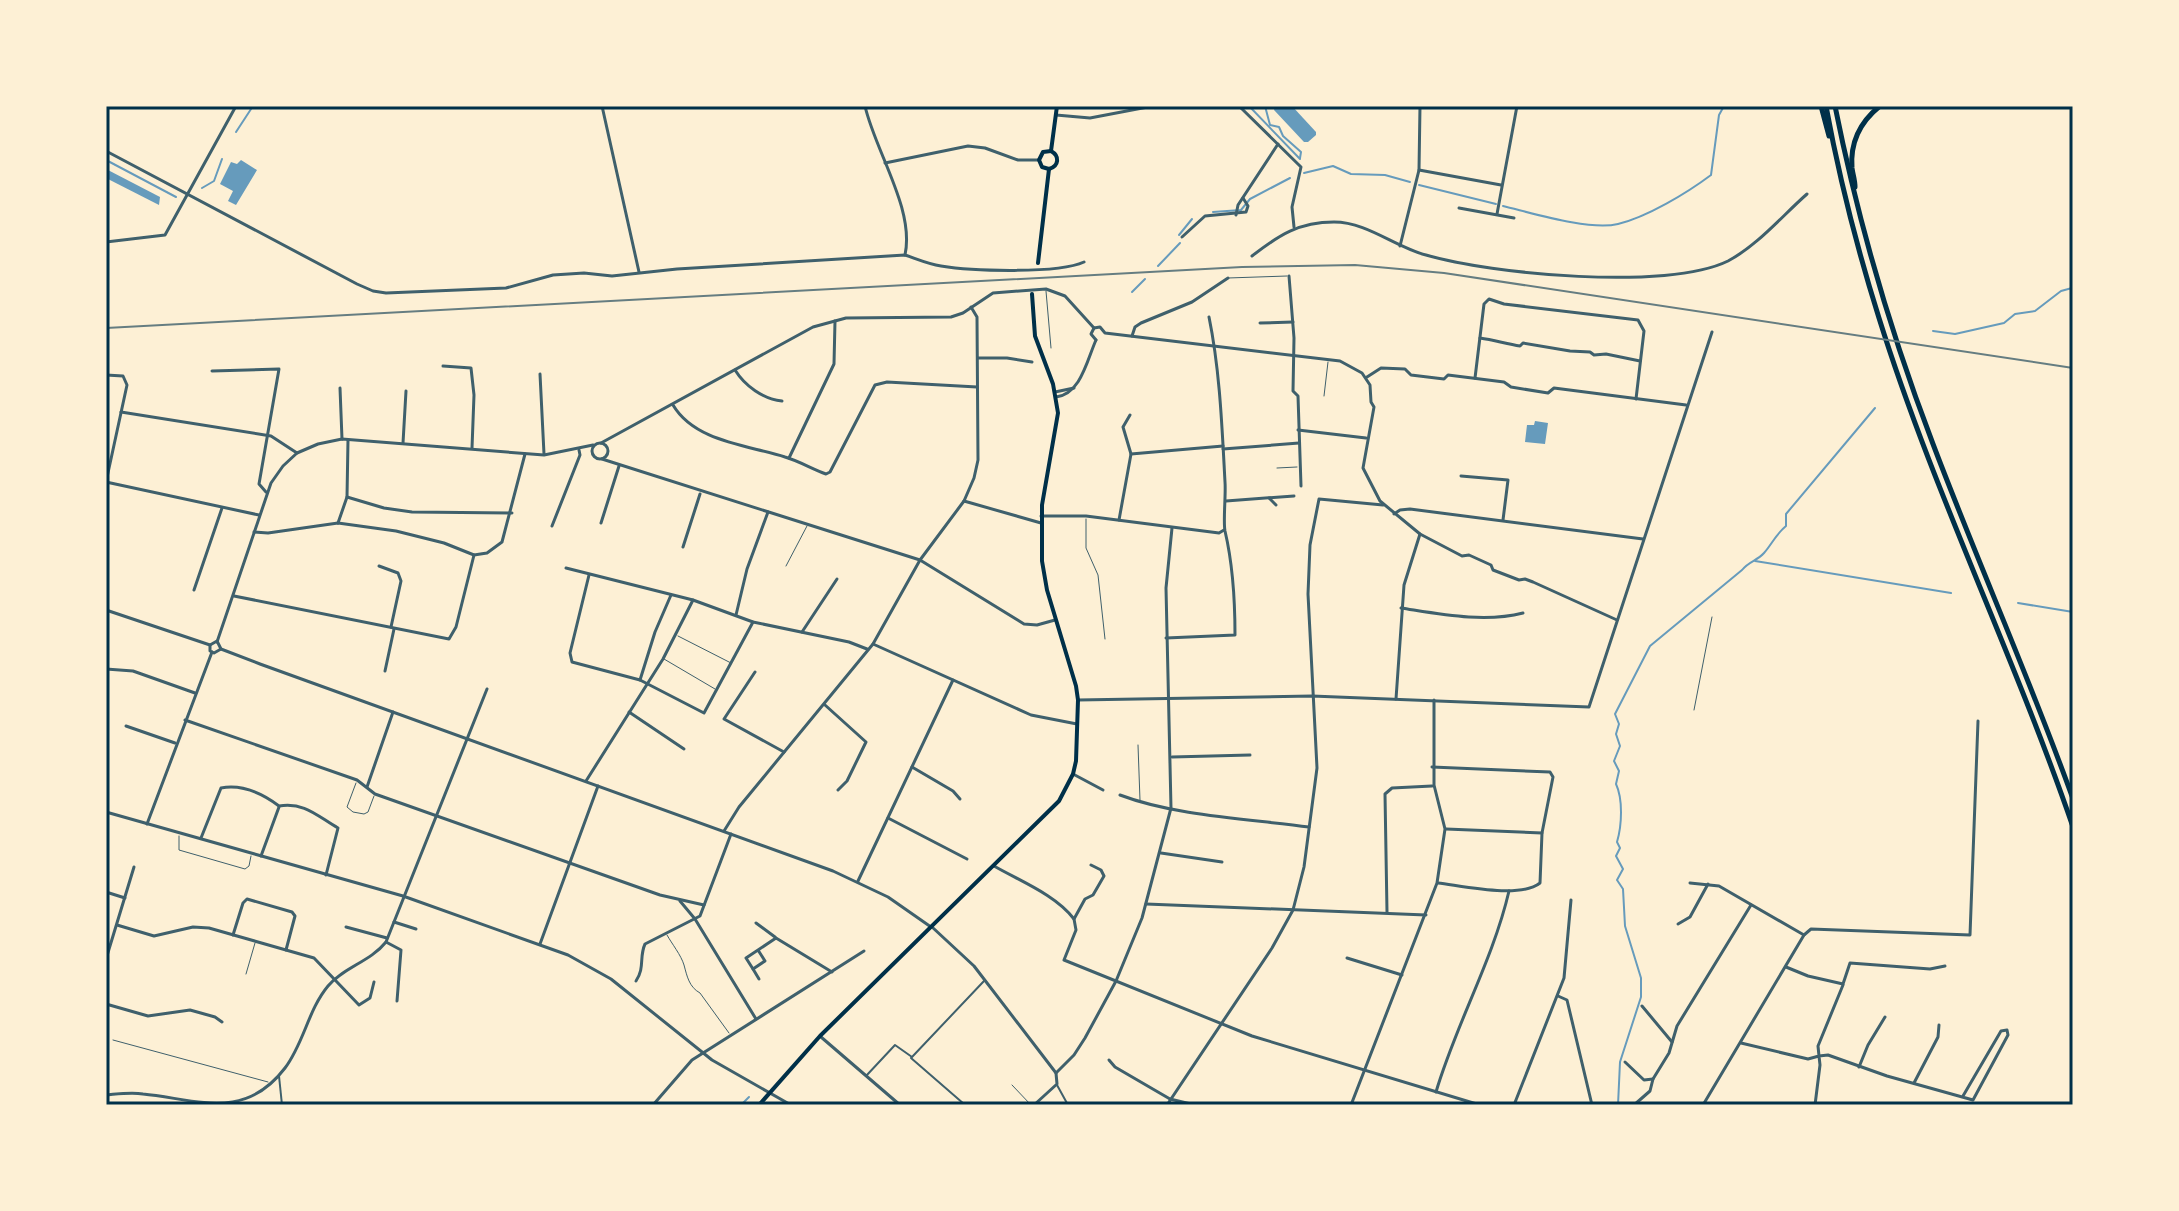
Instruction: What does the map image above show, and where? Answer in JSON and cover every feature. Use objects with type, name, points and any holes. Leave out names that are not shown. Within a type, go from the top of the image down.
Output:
[{"type":"highway","points":[[1824,106],[1879,319],[1930,460],[2029,705],[2073,827]]},
{"type":"highway","points":[[1835,106],[1855,196],[1906,369],[2073,799]]},
{"type":"highway","points":[[1855,196],[1852,169],[1854,140],[1862,123],[1880,106]]},
{"type":"main road","points":[[1051,151],[1057,106]]},
{"type":"main road","points":[[1051,151],[1058,161],[1049,169],[1042,167],[1039,160],[1043,152],[1051,151]]},
{"type":"main road","points":[[1038,263],[1049,169]]},
{"type":"main road","points":[[759,1105],[820,1036],[1059,801],[1073,774],[1078,700],[1076,686],[1055,620],[1042,561],[1041,516],[1058,425],[1056,394],[1035,336],[1032,294]]},
{"type":"street","points":[[106,242],[165,235],[236,106]]},
{"type":"street","points":[[602,106],[639,272]]},
{"type":"street","points":[[865,106],[872,133],[902,208],[907,243],[905,255]]},
{"type":"street","points":[[1056,115],[1090,118],[1153,106]]},
{"type":"street","points":[[1239,106],[1301,167],[1292,207],[1294,227]]},
{"type":"street","points":[[1400,246],[1419,170],[1420,106]]},
{"type":"street","points":[[1497,214],[1517,106]]},
{"type":"street","points":[[1236,215],[1237,208],[1278,144]]},
{"type":"street","points":[[885,163],[968,146],[985,148],[1018,160],[1039,160]]},
{"type":"street","points":[[106,151],[357,284],[379,292],[506,288],[553,275],[584,273],[612,276],[905,255],[956,268],[1074,267],[1084,262]]},
{"type":"street","points":[[1419,170],[1503,186]]},
{"type":"street","points":[[1252,256],[1294,227],[1336,222],[1368,230],[1400,246],[1443,260],[1522,271],[1613,276],[1674,275],[1706,268],[1735,256],[1761,237],[1807,194]]},
{"type":"street","points":[[1182,237],[1205,216],[1246,212],[1248,206],[1243,198]]},
{"type":"street","points":[[1459,208],[1514,218]]},
{"type":"street","points":[[1289,276],[1294,355],[1292,378],[1293,391],[1298,396],[1301,486]]},
{"type":"street","points":[[1132,336],[1135,327],[1141,323],[1192,302],[1228,278]]},
{"type":"street","points":[[106,610],[210,645],[217,642],[266,492],[283,466],[297,453],[318,444],[342,439],[544,455],[579,450],[621,434],[813,327],[846,318],[951,317],[993,293],[1044,289],[1065,296],[1094,328]]},
{"type":"street","points":[[1475,378],[1484,304],[1489,299],[1504,304],[1638,320],[1644,331],[1636,399]]},
{"type":"street","points":[[724,831],[739,807],[869,650],[920,560],[964,501],[978,460],[977,317],[971,307]]},
{"type":"street","points":[[1166,638],[1235,635],[1229,539],[1224,529],[1226,501],[1215,346],[1209,317]]},
{"type":"street","points":[[789,458],[834,364],[835,321]]},
{"type":"street","points":[[1260,323],[1293,322]]},
{"type":"street","points":[[1094,328],[1100,327],[1105,333],[1340,361],[1367,377],[1374,407],[1363,468],[1383,505],[1420,534],[1462,556],[1469,555],[1488,563],[1493,570],[1519,580],[1525,579],[1617,620]]},
{"type":"street","points":[[1094,328],[1091,334],[1096,340]]},
{"type":"street","points":[[1078,700],[1312,696],[1589,707],[1712,332]]},
{"type":"street","points":[[1096,340],[1102,339],[1105,333]]},
{"type":"street","points":[[1480,338],[1520,346],[1523,343],[1594,355],[1617,355],[1640,361]]},
{"type":"street","points":[[1056,394],[1065,396],[1074,388],[1096,340]]},
{"type":"street","points":[[978,358],[1032,362]]},
{"type":"street","points":[[443,366],[471,368],[474,395],[472,449]]},
{"type":"street","points":[[1367,377],[1381,368],[1405,369],[1411,375],[1441,379],[1448,375],[1475,378],[1548,393],[1554,388],[1686,405]]},
{"type":"street","points":[[212,371],[279,369],[259,484],[266,492]]},
{"type":"street","points":[[735,370],[748,386],[773,400],[782,401]]},
{"type":"street","points":[[540,374],[544,455]]},
{"type":"street","points":[[106,375],[123,376],[127,380],[106,482],[259,515]]},
{"type":"street","points":[[673,405],[686,420],[713,436],[789,458],[824,474],[829,473],[870,392],[878,384],[979,387]]},
{"type":"street","points":[[340,388],[342,439]]},
{"type":"street","points":[[403,444],[406,391]]},
{"type":"street","points":[[121,412],[266,435],[297,453]]},
{"type":"street","points":[[1119,520],[1131,454],[1123,427],[1130,415]]},
{"type":"street","points":[[1298,430],[1368,438]]},
{"type":"street","points":[[602,459],[621,434]]},
{"type":"street","points":[[338,523],[347,497],[349,440]]},
{"type":"street","points":[[601,443],[619,466]]},
{"type":"street","points":[[1131,454],[1299,443]]},
{"type":"street","points":[[591,453],[593,445]]},
{"type":"street","points":[[579,450],[591,453],[594,458],[920,560],[1024,624],[1037,625],[1055,620]]},
{"type":"street","points":[[552,526],[580,455],[579,450]]},
{"type":"street","points":[[254,532],[268,533],[338,523],[396,531],[444,543],[474,555],[487,553],[502,542],[525,454]]},
{"type":"street","points":[[601,523],[619,466]]},
{"type":"street","points":[[1461,476],[1508,480],[1503,520]]},
{"type":"street","points":[[683,547],[701,492]]},
{"type":"street","points":[[1226,501],[1294,496]]},
{"type":"street","points":[[347,497],[412,512],[512,513]]},
{"type":"street","points":[[1269,498],[1276,505]]},
{"type":"street","points":[[1167,1105],[1256,975],[1293,910],[1304,867],[1317,768],[1308,573],[1319,499],[1383,505]]},
{"type":"street","points":[[964,501],[1041,523]]},
{"type":"street","points":[[194,590],[222,508]]},
{"type":"street","points":[[1394,514],[1406,509],[1643,539]]},
{"type":"street","points":[[736,615],[747,569],[768,512]]},
{"type":"street","points":[[1041,516],[1086,516],[1219,533],[1224,529]]},
{"type":"street","points":[[1056,1073],[1074,1055],[1116,981],[1146,904],[1171,808],[1166,588],[1172,528]]},
{"type":"street","points":[[1396,699],[1404,585],[1420,534]]},
{"type":"street","points":[[233,595],[442,639],[451,637],[462,609],[474,555]]},
{"type":"street","points":[[379,566],[398,573],[401,581],[385,671]]},
{"type":"street","points":[[566,568],[693,600],[753,622],[849,642],[869,650]]},
{"type":"street","points":[[589,575],[570,660],[579,666],[640,680],[704,713],[753,622]]},
{"type":"street","points":[[802,632],[837,579]]},
{"type":"street","points":[[640,680],[671,595]]},
{"type":"street","points":[[586,781],[663,659],[693,600]]},
{"type":"street","points":[[1401,608],[1478,617],[1523,613]]},
{"type":"street","points":[[217,642],[221,649],[724,831],[858,881],[888,897],[932,927],[974,966],[1056,1073],[1057,1084],[1068,1105]]},
{"type":"street","points":[[873,644],[1031,715],[1077,724]]},
{"type":"street","points":[[147,824],[212,652],[210,645]]},
{"type":"street","points":[[212,652],[221,649]]},
{"type":"street","points":[[106,669],[133,671],[195,693]]},
{"type":"street","points":[[755,672],[724,719],[784,752]]},
{"type":"street","points":[[858,881],[953,680]]},
{"type":"street","points":[[106,1093],[142,1093],[210,1105],[253,1094],[279,1075],[298,1047],[321,997],[335,979],[370,958],[387,940],[487,689]]},
{"type":"street","points":[[1351,1105],[1437,883],[1445,829],[1432,767],[1434,700]]},
{"type":"street","points":[[825,705],[866,742],[847,781],[838,790]]},
{"type":"street","points":[[367,787],[393,712]]},
{"type":"street","points":[[629,712],[684,749]]},
{"type":"street","points":[[185,720],[357,780],[375,794],[680,901],[695,919],[757,1019]]},
{"type":"street","points":[[1703,1105],[1804,935],[1811,929],[1970,935],[1978,721]]},
{"type":"street","points":[[126,726],[176,743]]},
{"type":"street","points":[[1172,757],[1250,755]]},
{"type":"street","points":[[912,767],[953,791],[960,799]]},
{"type":"street","points":[[1432,767],[1550,772],[1553,777],[1542,833],[1540,883],[1536,887],[1509,891],[1437,883]]},
{"type":"street","points":[[1073,774],[1103,790]]},
{"type":"street","points":[[1387,912],[1385,794],[1392,788],[1434,785]]},
{"type":"street","points":[[200,839],[221,788],[229,786],[259,792],[279,806],[308,808],[338,828],[326,875]]},
{"type":"street","points":[[540,944],[599,786]]},
{"type":"street","points":[[1120,795],[1140,803],[1309,827]]},
{"type":"street","points":[[261,856],[279,806]]},
{"type":"street","points":[[106,812],[403,896],[568,955],[611,979],[703,1053],[791,1105]]},
{"type":"street","points":[[888,818],[967,859]]},
{"type":"street","points":[[1445,829],[1542,833]]},
{"type":"street","points":[[636,981],[643,969],[642,951],[645,944],[700,916],[731,834]]},
{"type":"street","points":[[1161,853],[1222,862]]},
{"type":"street","points":[[1074,919],[1085,899],[1093,895],[1104,876],[1101,870],[1091,865]]},
{"type":"street","points":[[993,866],[1042,894],[1074,919],[1076,930],[1064,960],[1221,1025],[1480,1105]]},
{"type":"street","points":[[106,959],[134,867]]},
{"type":"street","points":[[1690,883],[1719,886],[1804,935]]},
{"type":"street","points":[[1678,924],[1690,917],[1708,884]]},
{"type":"street","points":[[1436,1092],[1447,1055],[1503,918],[1509,891]]},
{"type":"street","points":[[106,892],[125,898]]},
{"type":"street","points":[[233,935],[247,899],[292,912],[295,916],[286,950]]},
{"type":"street","points":[[680,901],[687,899],[704,905]]},
{"type":"street","points":[[1514,1105],[1564,978],[1571,900]]},
{"type":"street","points":[[1146,904],[1426,915]]},
{"type":"street","points":[[1634,1105],[1650,1091],[1653,1079],[1669,1053],[1677,1026],[1751,905]]},
{"type":"street","points":[[394,922],[416,929]]},
{"type":"street","points":[[756,923],[832,972]]},
{"type":"street","points":[[117,925],[154,936],[193,927],[209,928],[314,958],[359,1005],[370,998],[374,982]]},
{"type":"street","points":[[346,927],[387,940],[401,950],[397,1001]]},
{"type":"street","points":[[759,979],[746,958],[776,938]]},
{"type":"street","points":[[753,969],[765,961],[758,950]]},
{"type":"street","points":[[653,1105],[679,1073],[703,1053],[864,951]]},
{"type":"street","points":[[1347,958],[1402,975]]},
{"type":"street","points":[[1815,1105],[1820,1065],[1818,1046],[1850,963],[1930,969],[1945,966]]},
{"type":"street","points":[[1786,967],[1843,984]]},
{"type":"street","points":[[964,1104],[910,1059],[943,1022],[956,1016],[985,980]]},
{"type":"street","points":[[1558,996],[1567,1000],[1592,1105]]},
{"type":"street","points":[[106,1004],[148,1016],[190,1010],[222,1022]]},
{"type":"street","points":[[1642,1006],[1672,1042]]},
{"type":"street","points":[[1859,1067],[1885,1017]]},
{"type":"street","points":[[1914,1083],[1938,1037],[1939,1025]]},
{"type":"street","points":[[1741,1043],[1808,1059],[1828,1055],[1973,1100],[2008,1035],[2007,1030],[2001,1031],[1963,1096]]},
{"type":"street","points":[[820,1036],[900,1105]]},
{"type":"street","points":[[866,1076],[895,1045],[912,1057]]},
{"type":"street","points":[[1109,1060],[1115,1067],[1170,1099],[1195,1105]]},
{"type":"street","points":[[1625,1062],[1644,1080],[1653,1079]]},
{"type":"street","points":[[279,1075],[282,1105]]},
{"type":"street","points":[[1032,1105],[1057,1084]]},
{"type":"lane","points":[[1228,278],[1289,276]]},
{"type":"lane","points":[[1044,289],[1051,348]]},
{"type":"lane","points":[[1324,396],[1328,359]]},
{"type":"lane","points":[[1277,468],[1297,467]]},
{"type":"lane","points":[[1086,516],[1086,548],[1098,575],[1105,639]]},
{"type":"lane","points":[[786,566],[808,524]]},
{"type":"lane","points":[[1694,710],[1712,617]]},
{"type":"lane","points":[[676,635],[732,663]]},
{"type":"lane","points":[[663,659],[717,690]]},
{"type":"lane","points":[[1138,745],[1140,803]]},
{"type":"lane","points":[[357,780],[347,807],[353,812],[368,812],[375,794]]},
{"type":"lane","points":[[180,834],[179,850],[245,869],[252,854]]},
{"type":"lane","points":[[666,933],[695,991],[700,993],[731,1036]]},
{"type":"lane","points":[[246,974],[255,941]]},
{"type":"lane","points":[[113,1040],[266,1080],[270,1084]]},
{"type":"lane","points":[[1012,1085],[1032,1105]]},
{"type":"water","points":[[1275,106],[1292,106],[1316,135],[1304,142],[1274,110]]},
{"type":"water","points":[[241,160],[257,170],[236,205],[228,201],[233,191],[220,184],[231,162],[237,164]]},
{"type":"water","points":[[106,169],[160,197],[159,205],[106,178]]},
{"type":"water","points":[[1535,421],[1548,423],[1545,444],[1525,442],[1527,425],[1534,425]]},
{"type":"waterway","points":[[236,132],[253,106]]},
{"type":"waterway","points":[[1249,106],[1300,159]]},
{"type":"waterway","points":[[1265,106],[1270,125],[1279,127],[1283,136],[1301,152],[1300,158]]},
{"type":"waterway","points":[[1503,206],[1592,225],[1618,224],[1641,216],[1679,197],[1711,175],[1719,115],[1724,106]]},
{"type":"waterway","points":[[202,188],[214,181],[222,159]]},
{"type":"waterway","points":[[106,160],[176,197]]},
{"type":"waterway","points":[[1304,173],[1333,166],[1351,174],[1385,175],[1410,182]]},
{"type":"waterway","points":[[1213,212],[1241,210],[1250,199],[1290,178]]},
{"type":"waterway","points":[[1419,185],[1496,204]]},
{"type":"waterway","points":[[1179,235],[1192,219]]},
{"type":"waterway","points":[[1158,266],[1180,243]]},
{"type":"waterway","points":[[1132,292],[1145,279]]},
{"type":"waterway","points":[[1933,331],[1955,334],[2004,323],[2015,314],[2035,311],[2061,291],[2072,288],[2073,279]]},
{"type":"waterway","points":[[1618,1105],[1620,1062],[1641,997],[1641,978],[1625,926],[1623,889],[1617,880],[1623,869],[1616,856],[1620,848],[1617,842],[1621,812],[1616,784],[1619,771],[1614,761],[1620,746],[1616,734],[1619,724],[1615,714],[1650,646],[1764,553],[1786,526],[1786,514],[1875,408]]},
{"type":"waterway","points":[[1755,561],[1951,593]]},
{"type":"waterway","points":[[2018,603],[2073,612]]},
{"type":"waterway","points":[[741,1105],[749,1097]]},
{"type":"railway","points":[[106,328],[1242,267],[1355,265],[1444,273],[2073,368]]}]
